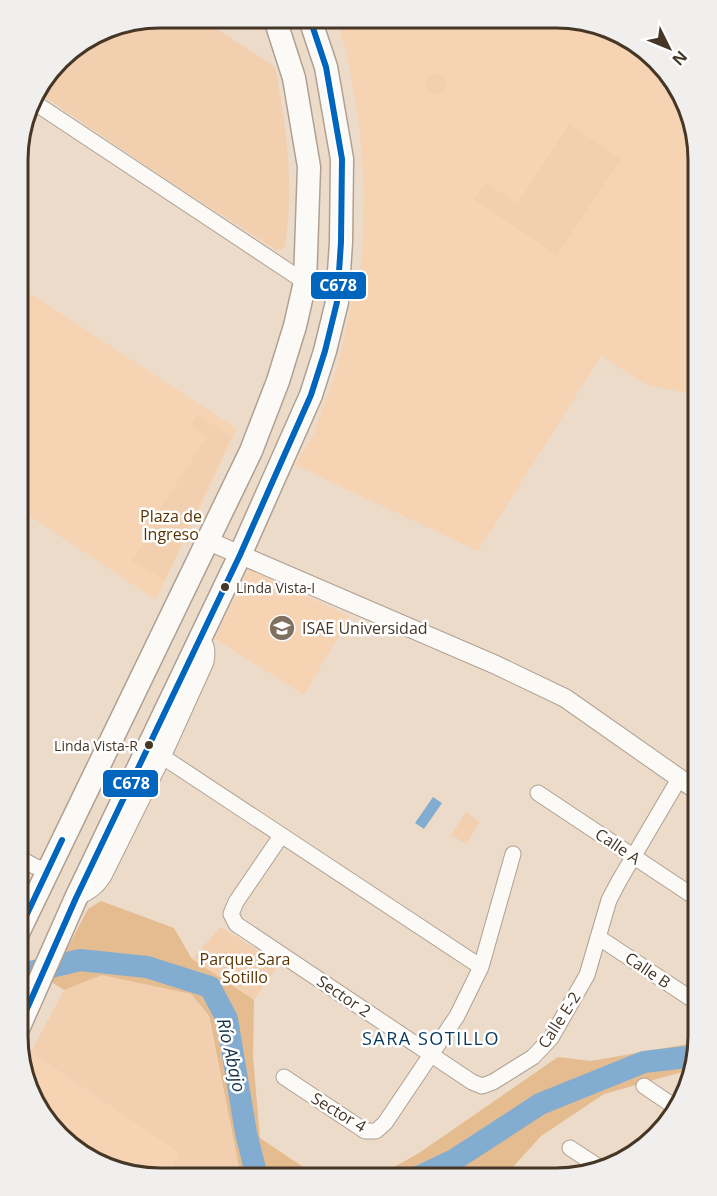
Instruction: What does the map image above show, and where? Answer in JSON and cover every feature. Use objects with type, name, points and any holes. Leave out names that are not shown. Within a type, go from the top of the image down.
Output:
[{"type":"main road","points":[[28,912],[260,429],[295,326],[305,282],[309,167],[294,78],[278,28]]},
{"type":"main road","points":[[28,1006],[76,898],[240,555],[311,395],[325,351],[337,302],[341,242],[342,159],[326,67],[313,28]]},
{"type":"street","points":[[41,106],[305,282]]},
{"type":"street","points":[[206,540],[487,661],[565,698],[688,784]]},
{"type":"street","points":[[76,898],[97,887],[104,876],[163,757],[206,662],[208,652],[206,643],[200,635]]},
{"type":"street","points":[[163,757],[481,967]]},
{"type":"street","points":[[598,937],[609,900],[680,779]]},
{"type":"street","name":"Calle A","points":[[538,793],[688,893]]},
{"type":"street","name":"Sector 2","points":[[281,836],[236,902],[231,914],[236,924],[431,1054]]},
{"type":"street","points":[[431,1054],[457,1016],[481,967],[513,854]]},
{"type":"street","points":[[28,863],[48,871]]},
{"type":"street","name":"Calle B","points":[[598,937],[688,997]]},
{"type":"street","name":"Calle E-2","points":[[431,1054],[472,1082],[482,1086],[493,1082],[533,1057],[550,1038],[587,975],[598,937]]},
{"type":"street","name":"Sector 4","points":[[284,1077],[365,1131],[376,1131],[385,1123],[431,1054]]},
{"type":"street","points":[[644,1086],[669,1103]]},
{"type":"street","points":[[570,1148],[592,1162]]},
{"type":"shaded area","points":[[338,28],[556,28],[591,33],[622,46],[637,56],[639,58],[639,78],[659,78],[661,80],[678,110],[686,135],[688,160],[688,394],[645,384],[601,356],[478,551],[295,465],[313,436],[337,368],[362,258],[364,190],[359,122],[346,51]]},
{"type":"shaded area","points":[[28,292],[237,429],[156,600],[28,515]]},
{"type":"shaded area","name":"ISAE Universidad","points":[[249,569],[350,617],[304,695],[215,639]]},
{"type":"shaded area","points":[[101,901],[174,928],[192,959],[254,1000],[253,1057],[260,1138],[305,1168],[239,1168],[209,1016],[191,994],[102,975],[64,990],[50,981],[88,909]]},
{"type":"shaded area","points":[[688,1044],[683,1072],[604,1094],[541,1136],[512,1168],[392,1168],[419,1153],[558,1057],[591,1061]]},
{"type":"shaded area","points":[[31,1052],[180,1152],[173,1168],[126,1163],[94,1150],[80,1140],[67,1129],[46,1102],[36,1078]]},
{"type":"green space","points":[[160,28],[215,28],[275,67],[284,117],[289,185],[284,248],[276,250],[45,97],[61,73],[73,61],[94,46],[110,39],[135,31]]},
{"type":"green space","points":[[436,74],[443,77],[446,84],[443,91],[436,94],[429,91],[426,84],[429,77]]},
{"type":"green space","points":[[569,124],[621,159],[557,255],[474,199],[486,183],[518,203]]},
{"type":"green space","name":"Plaza de Ingreso","points":[[197,415],[231,436],[165,580],[132,561],[153,529],[149,526],[207,437],[190,425]]},
{"type":"green space","points":[[466,812],[480,822],[466,844],[451,835]]},
{"type":"green space","name":"Parque Sara Sotillo","points":[[221,927],[279,964],[254,1000],[192,959]]},
{"type":"green space","points":[[102,975],[191,994],[208,1016],[239,1168],[173,1168],[179,1152],[31,1052],[64,990]]},
{"type":"water","points":[[433,797],[442,803],[424,829],[415,823]]},
{"type":"waterway","name":"Río Abajo","points":[[28,973],[80,960],[147,967],[210,987],[227,1019],[246,1133],[255,1168]]},
{"type":"waterway","name":"Río Abajo","points":[[437,1168],[454,1160],[540,1104],[644,1062],[686,1057]]},
{"type":"transit line","name":"C678","points":[[28,1006],[76,898],[240,555],[311,395],[325,351],[337,302],[341,242],[342,159],[326,67],[313,28]]},
{"type":"transit line","name":"C678","points":[[28,912],[62,840]]},
{"type":"place","name":"Linda Vista-I","points":[[225,587]]},
{"type":"place","name":"ISAE Universidad","points":[[282,628]]},
{"type":"place","name":"Linda Vista-R","points":[[149,745]]},
{"type":"district","name":"SARA SOTILLO","points":[[431,1038]]}]
